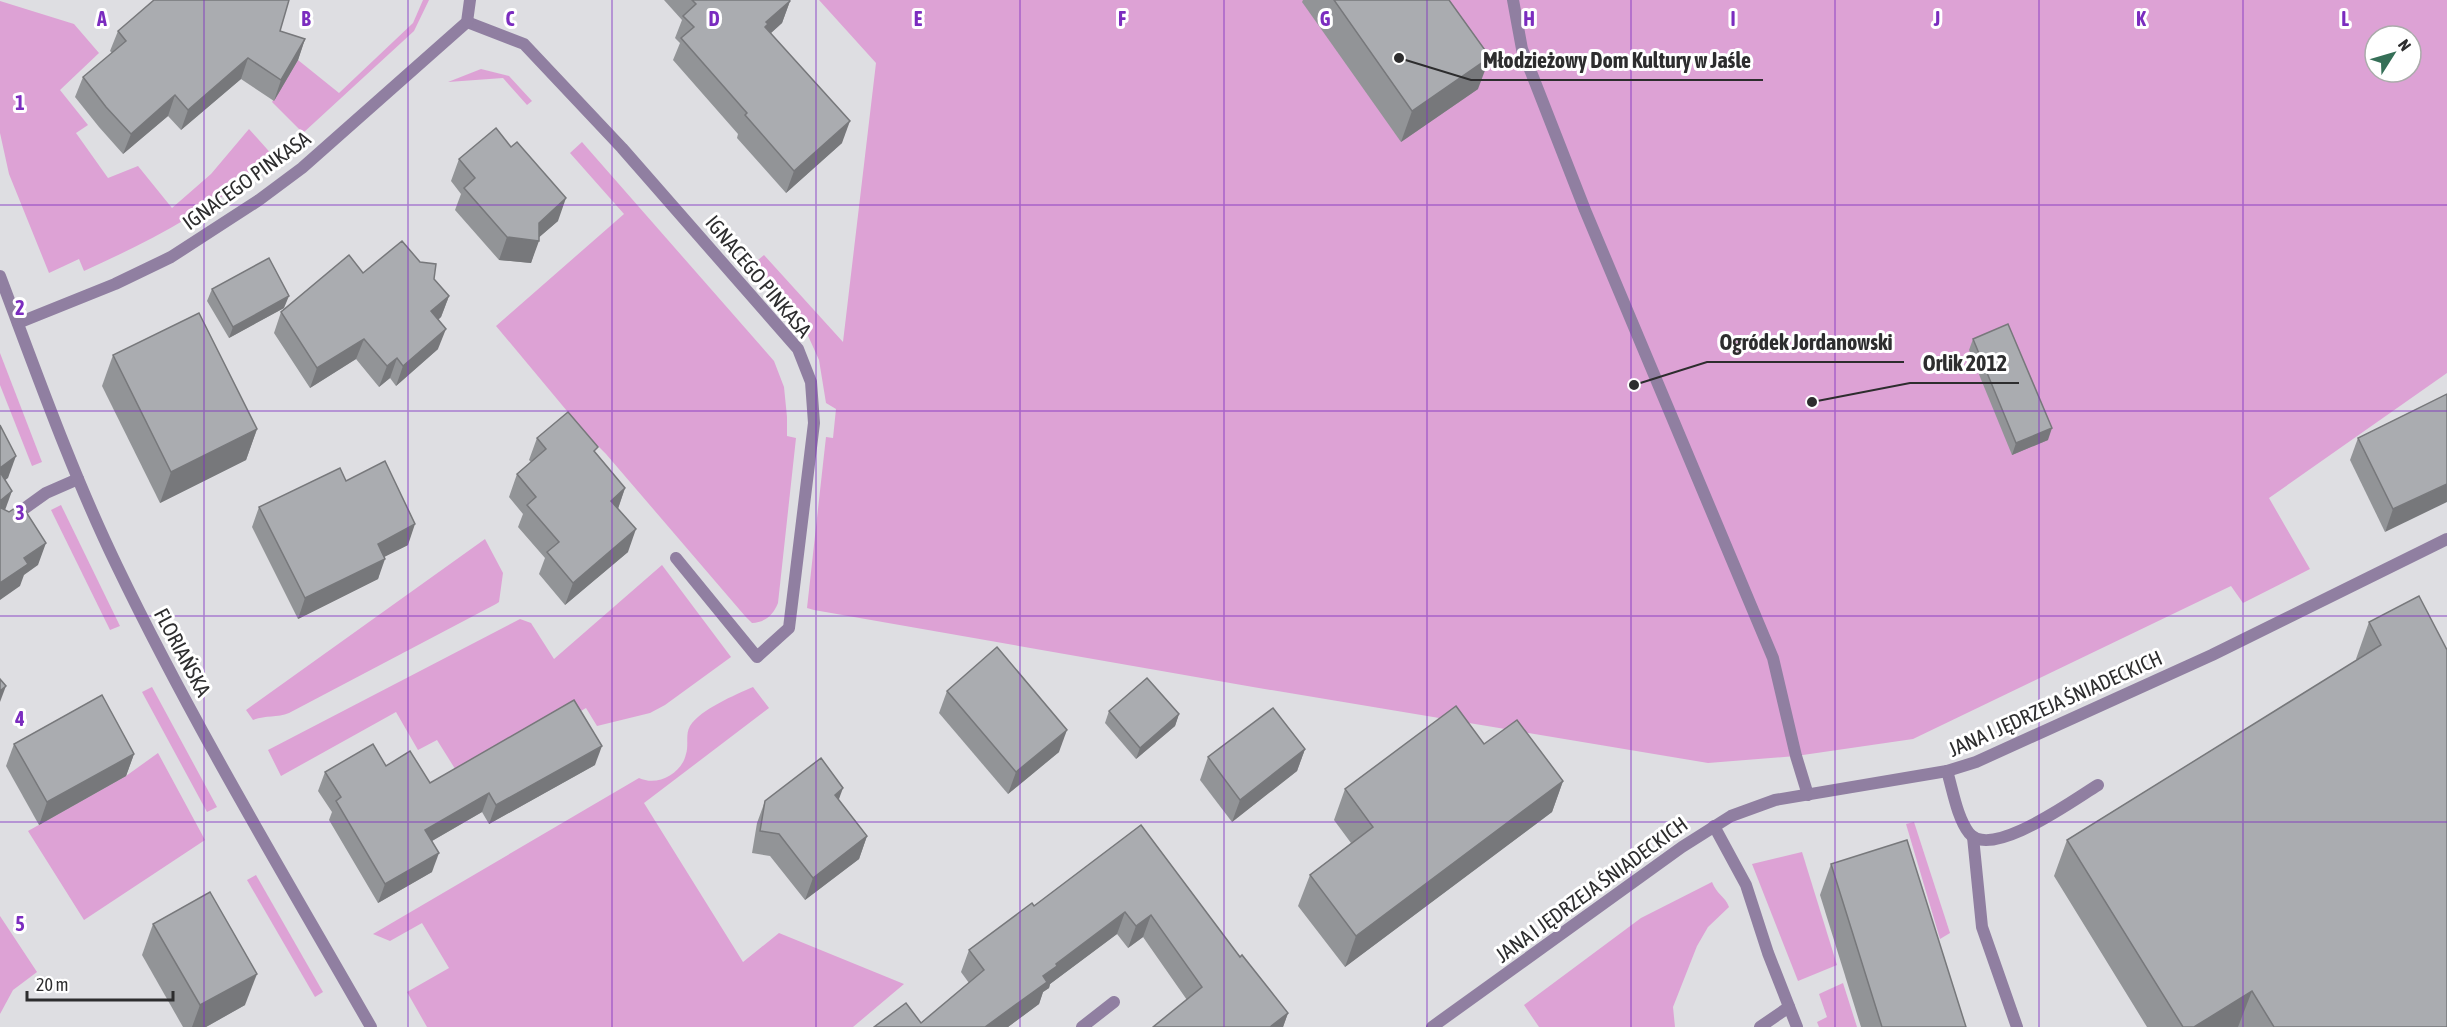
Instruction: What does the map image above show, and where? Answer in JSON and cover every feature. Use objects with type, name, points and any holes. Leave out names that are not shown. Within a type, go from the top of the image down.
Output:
[{"type":"street","points":[[467,22],[470,0]]},
{"type":"street","points":[[1513,0],[1522,49],[1585,210],[1773,658],[1796,756],[1808,795]]},
{"type":"street","name":"IGNACEGO PINKASA","points":[[18,323],[115,284],[171,257],[259,200],[302,168],[467,22],[524,44],[571,92],[798,349],[811,382],[814,423],[789,628],[757,657],[676,558]]},
{"type":"street","name":"FLORIAŃSKA","points":[[0,276],[78,478],[116,564],[181,692],[371,1027]]},
{"type":"street","points":[[0,526],[46,493],[78,478]]},
{"type":"street","name":"JANA I JĘDRZEJA ŚNIADECKICH","points":[[1432,1027],[1714,826],[1746,809],[1775,800],[1947,771],[2017,745],[2181,669],[2447,539]]},
{"type":"street","points":[[1947,771],[1961,817],[1973,837],[1982,927],[2017,1027]]},
{"type":"street","points":[[1973,837],[1997,840],[2013,835],[2098,785]]},
{"type":"street","points":[[1714,826],[1746,885],[1797,1027]]},
{"type":"street","points":[[1082,1027],[1114,1002]]},
{"type":"street","points":[[1760,1027],[1789,1007]]},
{"type":"shaded area","points":[[423,0],[429,0],[414,31],[303,133],[272,102],[298,60],[339,93],[413,23]]},
{"type":"shaded area","points":[[819,0],[2447,0],[2447,373],[2269,498],[2310,569],[2243,603],[2231,586],[1913,739],[1796,756],[1708,763],[1253,687],[807,608],[826,437],[833,438],[836,409],[826,403],[819,360],[805,329],[752,265],[764,255],[843,342],[876,63]]},
{"type":"shaded area","points":[[0,1],[74,24],[99,53],[60,90],[88,125],[76,133],[108,178],[138,166],[172,208],[211,174],[249,129],[275,158],[207,206],[135,247],[84,271],[79,259],[49,273],[9,174],[0,133]]},
{"type":"shaded area","points":[[481,69],[509,76],[532,101],[527,105],[503,78],[448,82]]},
{"type":"shaded area","points":[[582,142],[774,361],[784,387],[787,436],[796,438],[778,603],[774,611],[761,621],[752,623],[745,616],[606,454],[587,435],[496,326],[624,214],[570,153]]},
{"type":"shaded area","points":[[0,353],[42,462],[32,466],[0,385]]},
{"type":"shaded area","points":[[61,505],[120,626],[110,630],[51,510]]},
{"type":"shaded area","points":[[485,539],[503,573],[499,602],[289,713],[253,720],[246,710]]},
{"type":"shaded area","points":[[662,565],[731,657],[665,705],[650,713],[597,726],[586,708],[462,780],[437,740],[418,750],[396,712],[281,776],[268,750],[520,619],[531,623],[554,659]]},
{"type":"shaded area","points":[[152,687],[217,807],[207,812],[142,692]]},
{"type":"shaded area","points":[[753,687],[769,708],[644,803],[743,962],[779,933],[904,984],[853,1027],[427,1027],[407,992],[449,968],[422,923],[390,941],[373,934],[639,778],[654,781],[668,776],[684,761],[687,736],[695,720],[719,703]]},
{"type":"shaded area","points":[[158,753],[205,840],[84,920],[28,831],[126,776]]},
{"type":"shaded area","points":[[1914,822],[1950,933],[1940,939],[1906,824]]},
{"type":"shaded area","points":[[1802,852],[1837,965],[1798,981],[1752,864]]},
{"type":"shaded area","points":[[256,875],[323,992],[315,997],[247,880]]},
{"type":"shaded area","points":[[1712,882],[1729,907],[1708,927],[1697,946],[1673,1007],[1675,1027],[1539,1027],[1524,1005],[1641,918]]},
{"type":"shaded area","points":[[0,916],[37,972],[13,990],[0,1014]]},
{"type":"shaded area","points":[[1843,983],[1857,1027],[1819,1027],[1817,1022],[1827,1017],[1819,994]]},
{"type":"building","points":[[154,0],[289,0],[280,31],[305,39],[281,80],[248,58],[188,110],[175,95],[131,134],[83,77],[126,41],[118,31]]},
{"type":"building","points":[[692,0],[790,1],[766,22],[768,24],[765,27],[850,121],[794,171],[681,38],[694,27],[683,16],[696,4]]},
{"type":"building","points":[[1334,0],[1449,0],[1490,57],[1412,111]]},
{"type":"building","points":[[496,128],[511,147],[517,142],[566,198],[539,223],[539,241],[507,237],[464,188],[475,178],[459,159]]},
{"type":"building","points":[[402,241],[420,262],[436,264],[434,279],[449,296],[431,311],[446,329],[403,366],[397,358],[387,366],[364,339],[317,368],[281,312],[349,255],[363,273]]},
{"type":"building","points":[[269,258],[289,296],[233,327],[212,289]]},
{"type":"building","points":[[199,313],[257,429],[171,472],[113,355]]},
{"type":"building","points":[[2008,324],[2052,428],[2016,443],[1973,339]]},
{"type":"building","points":[[2447,394],[2447,484],[2393,509],[2358,438]]},
{"type":"building","points":[[568,412],[598,447],[594,451],[625,488],[611,501],[636,529],[573,583],[547,552],[559,542],[527,505],[536,497],[517,474],[546,449],[537,438]]},
{"type":"building","points":[[0,425],[16,456],[0,468]]},
{"type":"building","points":[[385,461],[415,524],[378,544],[385,559],[305,598],[259,507],[340,468],[346,481]]},
{"type":"building","points":[[0,472],[12,491],[1,500],[1,508],[9,512],[21,504],[46,543],[24,558],[28,564],[0,583]]},
{"type":"building","points":[[2419,596],[2447,650],[2447,1027],[2274,1027],[2252,991],[2194,1027],[2183,1027],[2067,840],[2381,645],[2369,622]]},
{"type":"building","points":[[997,647],[1067,730],[1016,772],[947,691]]},
{"type":"building","points":[[1147,678],[1179,714],[1140,748],[1109,711]]},
{"type":"building","points":[[0,679],[6,686],[0,691]]},
{"type":"building","points":[[102,695],[134,754],[47,802],[14,744]]},
{"type":"building","points":[[574,700],[602,746],[496,805],[489,793],[425,830],[439,853],[385,884],[336,801],[341,797],[325,772],[373,744],[386,766],[410,751],[430,783]]},
{"type":"building","points":[[1456,706],[1484,744],[1517,720],[1563,781],[1356,936],[1310,875],[1373,827],[1345,789]]},
{"type":"building","points":[[1273,708],[1305,749],[1240,800],[1208,757]]},
{"type":"building","points":[[821,758],[843,788],[835,795],[867,836],[813,878],[779,834],[760,831],[765,801]]},
{"type":"building","points":[[1141,825],[1240,957],[1242,955],[1288,1013],[1270,1027],[1153,1027],[1202,987],[1151,915],[1136,926],[1125,912],[1056,964],[1057,966],[1043,976],[1047,982],[985,1027],[874,1027],[906,1003],[921,1023],[984,970],[969,950],[1032,903],[1034,906]]},
{"type":"building","points":[[1907,840],[1966,1027],[1882,1027],[1831,864]]},
{"type":"building","points":[[210,892],[257,974],[200,1005],[153,924]]},
{"type":"place","name":"Młodzieżowy Dom Kultury w Jaśle","points":[[1399,58]]},
{"type":"place","name":"Ogródek Jordanowski","points":[[1634,385]]},
{"type":"place","name":"Orlik 2012","points":[[1812,402]]}]
